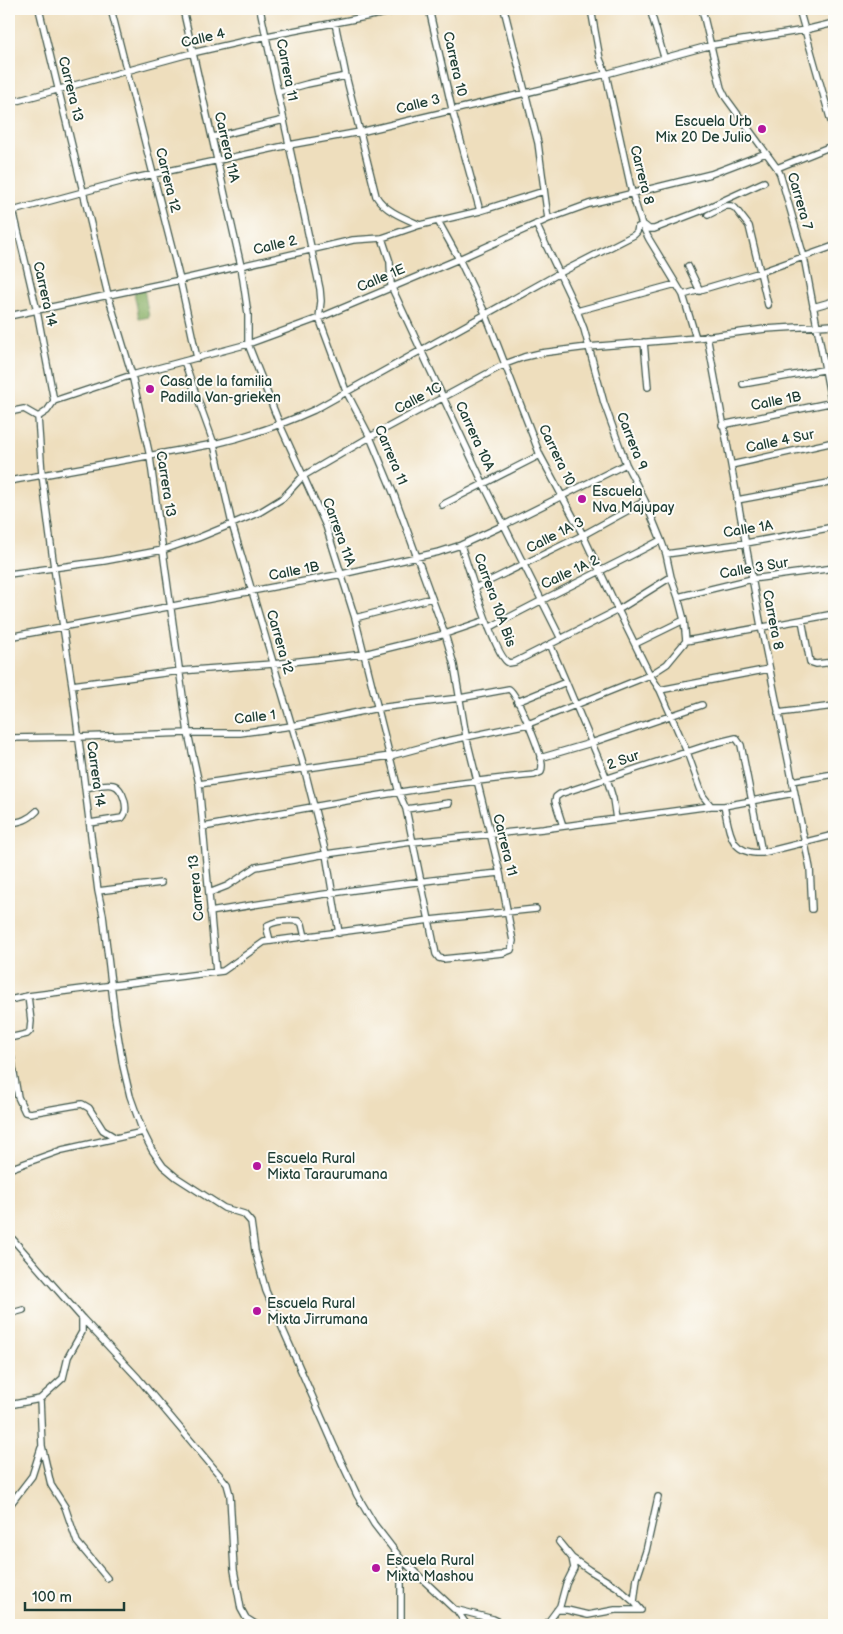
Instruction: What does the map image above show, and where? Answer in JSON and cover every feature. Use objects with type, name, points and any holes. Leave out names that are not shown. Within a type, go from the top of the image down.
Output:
[{"type":"street","name":"Carrera 13","points":[[39,9],[108,295],[132,375],[150,457],[188,733],[199,784],[216,972]]},
{"type":"street","name":"Carrera 12","points":[[110,9],[180,280],[197,358]]},
{"type":"street","name":"Carrera 11A","points":[[183,9],[241,266],[248,314],[248,344],[280,425],[326,526],[342,574],[399,793],[406,808],[436,954],[439,958],[444,959],[511,950],[513,941],[508,912]]},
{"type":"street","name":"Carrera 11","points":[[260,9],[320,289],[319,318],[346,391],[370,437],[395,497],[445,634],[454,665],[476,781],[508,912]]},
{"type":"street","name":"Calle 4","points":[[9,103],[192,53],[267,36],[406,9]]},
{"type":"street","name":"Carrera 10","points":[[429,9],[452,109],[480,211]]},
{"type":"street","points":[[504,9],[538,143],[548,219]]},
{"type":"street","name":"Carrera 8","points":[[591,9],[600,59],[606,74],[632,193],[648,239],[683,295],[696,338]]},
{"type":"street","points":[[650,9],[664,57]]},
{"type":"street","name":"Carrera 7","points":[[702,9],[721,88],[726,98],[778,171],[804,257],[825,370],[833,402],[834,417]]},
{"type":"street","points":[[799,9],[834,132]]},
{"type":"street","points":[[335,23],[373,186],[380,203],[420,225]]},
{"type":"street","name":"Calle 3","points":[[11,211],[153,174],[360,132],[606,74],[664,57],[712,46],[805,30],[834,23]]},
{"type":"street","points":[[278,92],[346,76]]},
{"type":"street","points":[[212,137],[284,120]]},
{"type":"street","points":[[778,171],[834,146]]},
{"type":"street","name":"Calle 1E","points":[[38,417],[47,411],[54,401],[132,375],[248,344],[319,318],[391,286],[459,259],[536,224],[589,204],[711,174],[766,153]]},
{"type":"street","points":[[9,481],[214,444],[280,425],[314,410],[558,274],[634,235],[638,227],[654,229],[698,212],[764,182]]},
{"type":"street","name":"Calle 2","points":[[9,316],[360,239],[382,238],[420,225],[480,211],[544,191]]},
{"type":"street","name":"Carrera 14","points":[[9,193],[11,211],[37,310],[54,401]]},
{"type":"street","points":[[708,215],[726,206],[731,206],[735,208],[750,228],[768,305]]},
{"type":"street","name":"Carrera 10","points":[[438,221],[486,315],[540,454],[583,535],[650,675],[660,690],[703,796],[711,806]]},
{"type":"street","name":"Carrera 9","points":[[536,224],[577,311],[604,404],[626,464],[645,501],[661,540],[684,620],[686,641]]},
{"type":"street","name":"Carrera 10A","points":[[382,238],[390,262],[391,286],[484,485],[561,640]]},
{"type":"street","points":[[683,295],[761,272],[834,246]]},
{"type":"street","points":[[688,266],[700,291]]},
{"type":"street","points":[[577,311],[676,284]]},
{"type":"street","points":[[813,307],[834,301]]},
{"type":"street","name":"Calle 1C","points":[[9,574],[163,550],[232,524],[260,512],[283,498],[303,476],[370,437],[505,364],[524,357],[588,347],[696,338],[765,329],[834,325]]},
{"type":"street","name":"Carrera 8","points":[[707,336],[722,425],[769,668],[810,868],[812,909]]},
{"type":"street","points":[[644,342],[648,387]]},
{"type":"street","name":"Carrera 12","points":[[184,361],[214,444],[232,524],[315,806],[326,854],[339,933]]},
{"type":"street","points":[[743,384],[834,368]]},
{"type":"street","name":"Calle 1B","points":[[722,425],[833,402]]},
{"type":"street","points":[[9,412],[24,409],[38,417]]},
{"type":"street","name":"Carrera 14","points":[[38,417],[42,474],[62,626],[72,685],[98,892],[103,915],[114,1017],[130,1096],[142,1132],[152,1150],[170,1173],[224,1208],[244,1214],[251,1222],[254,1251],[266,1291],[335,1448],[366,1511],[401,1559],[457,1611]]},
{"type":"street","name":"Calle 4 Sur","points":[[730,464],[834,442]]},
{"type":"street","points":[[442,505],[484,485],[540,454]]},
{"type":"street","name":"Calle 1B","points":[[9,636],[171,605],[252,592],[417,557],[461,544],[504,525],[626,464]]},
{"type":"street","points":[[737,500],[834,482]]},
{"type":"street","name":"Calle 1A 3","points":[[475,588],[583,535],[645,501]]},
{"type":"street","name":"Calle 1A","points":[[666,554],[746,543],[834,527]]},
{"type":"street","name":"Calle 1A 2","points":[[489,628],[661,540]]},
{"type":"street","name":"Carrera 10A Bis","points":[[461,544],[489,628],[506,663],[514,662],[550,644]]},
{"type":"street","name":"Calle 3 Sur","points":[[678,597],[752,579],[834,568]]},
{"type":"street","points":[[616,819],[614,799],[607,779],[550,644],[618,610],[671,577]]},
{"type":"street","points":[[355,618],[432,598]]},
{"type":"street","points":[[199,784],[390,756],[466,736],[528,724],[664,668],[686,641],[834,614]]},
{"type":"street","points":[[72,685],[180,671],[273,664],[364,654],[445,634],[486,620]]},
{"type":"street","points":[[635,644],[684,620]]},
{"type":"street","points":[[802,620],[810,662],[816,664],[834,662]]},
{"type":"street","points":[[660,690],[769,668]]},
{"type":"street","points":[[202,827],[315,806],[476,781],[539,774],[542,768],[540,758],[528,724],[517,702],[566,682]]},
{"type":"street","name":"Calle 1","points":[[9,738],[240,733],[292,726],[378,708],[460,698],[501,690],[511,690],[517,702]]},
{"type":"street","points":[[540,758],[591,743],[671,714],[702,705]]},
{"type":"street","points":[[778,713],[834,706]]},
{"type":"street","name":"2 Sur","points":[[563,826],[555,801],[557,796],[728,739],[736,738],[740,742],[753,802]]},
{"type":"street","points":[[792,781],[834,774]]},
{"type":"street","points":[[85,788],[109,784],[115,785],[127,808],[122,818],[90,823]]},
{"type":"street","points":[[209,893],[227,886],[256,867],[326,854],[412,842],[724,806],[794,793]]},
{"type":"street","points":[[753,802],[762,853]]},
{"type":"street","points":[[406,808],[449,803]]},
{"type":"street","points":[[724,806],[734,842],[750,853],[762,853],[834,835]]},
{"type":"street","points":[[9,824],[29,819],[37,811]]},
{"type":"street","points":[[210,912],[421,880],[500,873]]},
{"type":"street","points":[[98,892],[161,883]]},
{"type":"street","points":[[9,1000],[216,972],[229,968],[258,945],[270,941],[430,920],[536,909]]},
{"type":"street","points":[[270,941],[268,925],[292,921],[299,921],[302,924],[305,937]]},
{"type":"street","points":[[9,1038],[26,1034],[30,1031],[31,1021],[28,996]]},
{"type":"street","points":[[9,1044],[12,1074],[18,1097],[25,1112],[30,1113],[82,1104],[90,1108],[103,1130],[116,1138]]},
{"type":"street","points":[[9,1169],[62,1150],[142,1132]]},
{"type":"street","points":[[10,1238],[138,1378],[227,1484],[230,1495],[234,1570],[242,1609],[246,1618],[257,1625]]},
{"type":"street","points":[[9,1314],[23,1310]]},
{"type":"street","points":[[9,1406],[40,1398],[64,1376],[68,1357],[82,1332],[82,1318]]},
{"type":"street","points":[[40,1398],[42,1446],[51,1485],[65,1508],[77,1542],[107,1578]]},
{"type":"street","points":[[9,1506],[32,1476],[42,1446]]},
{"type":"street","points":[[634,1602],[637,1578],[646,1551],[658,1497]]},
{"type":"street","points":[[557,1610],[588,1614],[615,1610],[642,1610],[617,1586],[572,1558],[559,1542]]},
{"type":"street","points":[[546,1625],[562,1602],[566,1584],[573,1572],[572,1558]]},
{"type":"street","points":[[400,1624],[401,1559]]},
{"type":"street","points":[[457,1611],[467,1625]]},
{"type":"street","points":[[457,1611],[493,1619],[506,1625]]},
{"type":"green space","points":[[144,289],[149,317],[139,319],[134,292]]},
{"type":"place","name":"Escuela Urb Mix 20 De Julio","points":[[762,129]]},
{"type":"place","name":"Casa de la familia Padilla Van-grieken","points":[[150,389]]},
{"type":"place","name":"Escuela Nva Majupay","points":[[582,499]]},
{"type":"place","name":"Escuela Rural Mixta Taraurumana","points":[[257,1166]]},
{"type":"place","name":"Escuela Rural Mixta Jirrumana","points":[[257,1311]]},
{"type":"place","name":"Escuela Rural Mixta Mashou","points":[[376,1568]]}]
